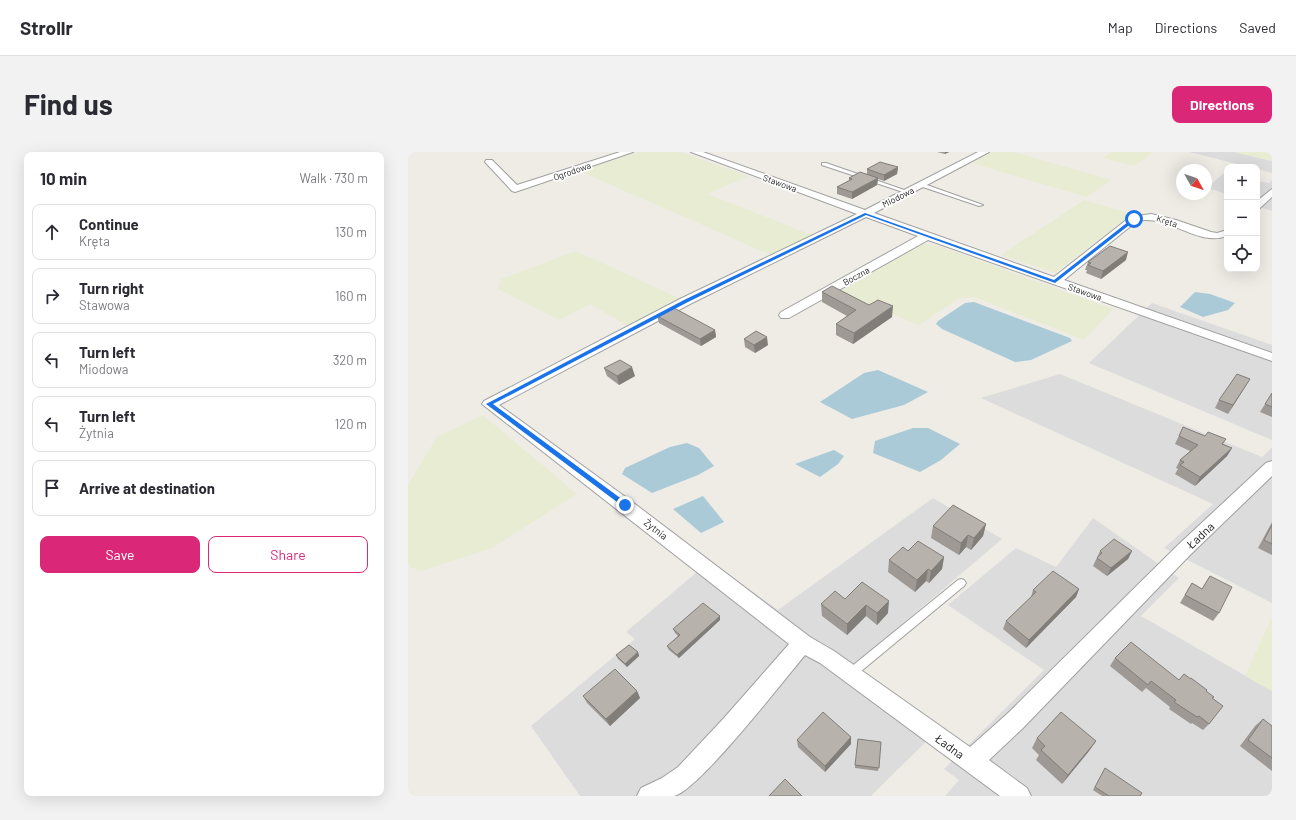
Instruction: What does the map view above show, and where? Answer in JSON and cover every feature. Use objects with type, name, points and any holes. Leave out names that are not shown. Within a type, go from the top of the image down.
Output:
[{"type":"street","name":"Stawowa","points":[[695,152],[1055,282],[1272,357]]},
{"type":"street","name":"Miodowa","points":[[489,404],[686,301],[865,214],[985,152]]},
{"type":"street","name":"Ogrodowa","points":[[489,162],[515,189],[622,153]]},
{"type":"street","points":[[1260,203],[1272,192]]},
{"type":"street","name":"Kręta","points":[[1055,282],[1134,219],[1141,216],[1151,216],[1209,235],[1218,236],[1224,233]]},
{"type":"street","name":"Boczna","points":[[785,315],[927,236]]},
{"type":"street","name":"Żytnia","points":[[489,404],[625,505],[803,643]]},
{"type":"street","name":"Ładna","points":[[803,643],[827,657],[972,761],[1015,721],[1184,550],[1272,467]]},
{"type":"street","points":[[649,796],[670,786],[686,775],[732,726],[803,643]]},
{"type":"street","points":[[972,761],[1019,796]]},
{"type":"lane","points":[[824,164],[908,192]]},
{"type":"lane","points":[[922,185],[981,205]]},
{"type":"lane","points":[[850,674],[961,583]]},
{"type":"shaded area","points":[[1189,152],[1234,152],[1272,161],[1272,173],[1260,170],[1260,164],[1237,164]]},
{"type":"shaded area","points":[[1224,173],[1224,193],[1212,190],[1212,184]]},
{"type":"shaded area","points":[[1272,180],[1272,211],[1260,207],[1260,182],[1269,183]]},
{"type":"shaded area","points":[[1152,303],[1272,345],[1272,440],[1089,363]]},
{"type":"shaded area","points":[[1060,374],[1262,457],[1272,447],[1272,603],[1164,548],[1213,504],[981,398]]},
{"type":"shaded area","points":[[933,498],[1002,539],[854,665],[940,728],[871,796],[580,796],[531,726],[635,639],[626,632],[710,561],[778,610]]},
{"type":"shaded area","points":[[1093,518],[1179,578],[1141,616],[1272,691],[1272,796],[945,796],[959,780],[944,769],[1044,670],[948,605],[1016,548],[1056,567]]},
{"type":"green space","points":[[638,152],[681,152],[748,176],[708,194],[812,235],[771,255],[577,170]]},
{"type":"green space","points":[[992,152],[1013,152],[1112,180],[1086,197],[972,163]]},
{"type":"green space","points":[[1111,152],[1154,152],[1134,166],[1103,158]]},
{"type":"green space","points":[[1234,152],[1272,152],[1272,161]]},
{"type":"green space","points":[[1084,200],[1132,214],[1055,273],[1001,255]]},
{"type":"green space","points":[[922,244],[936,245],[1113,309],[1084,340],[974,297],[958,299],[919,325],[840,292]]},
{"type":"green space","points":[[576,251],[681,299],[630,327],[590,304],[559,320],[498,289],[501,279]]},
{"type":"green space","points":[[483,415],[577,494],[492,548],[421,571],[412,568],[408,563],[408,485],[437,437]]},
{"type":"green space","points":[[1272,617],[1272,691],[1245,676]]},
{"type":"water","points":[[1195,292],[1210,294],[1235,303],[1228,310],[1203,317],[1180,307]]},
{"type":"water","points":[[974,302],[1070,338],[1072,341],[1031,360],[1015,362],[942,329],[936,324],[938,321],[965,303]]},
{"type":"water","points":[[878,370],[928,392],[904,405],[852,419],[820,402],[864,373]]},
{"type":"water","points":[[913,428],[928,428],[960,444],[941,460],[920,472],[873,453],[875,441]]},
{"type":"water","points":[[687,443],[699,448],[714,466],[698,475],[652,493],[622,474],[625,468],[670,447]]},
{"type":"water","points":[[834,450],[844,456],[838,464],[820,477],[795,464]]},
{"type":"water","points":[[703,496],[724,522],[701,533],[673,509]]},
{"type":"building","points":[[880,162],[898,167],[884,175],[867,169]]},
{"type":"building","points":[[860,172],[878,178],[852,192],[837,187],[852,179],[849,178]]},
{"type":"building","points":[[1110,246],[1128,252],[1103,271],[1088,265],[1091,263],[1088,262]]},
{"type":"building","points":[[832,286],[869,305],[878,300],[893,306],[854,333],[836,324],[856,310],[822,292]]},
{"type":"building","points":[[674,308],[715,330],[700,339],[657,316]]},
{"type":"building","points":[[756,331],[767,337],[754,345],[744,339]]},
{"type":"building","points":[[620,360],[632,367],[617,376],[604,368]]},
{"type":"building","points":[[1237,374],[1250,379],[1233,405],[1219,400]]},
{"type":"building","points":[[1272,393],[1272,407],[1265,404]]},
{"type":"building","points":[[1183,427],[1205,436],[1208,432],[1226,439],[1222,444],[1232,448],[1200,477],[1180,465],[1184,462],[1180,460],[1198,445],[1179,436]]},
{"type":"building","points":[[953,505],[986,524],[974,538],[968,535],[961,543],[933,526]]},
{"type":"building","points":[[1272,525],[1272,544],[1264,540]]},
{"type":"building","points":[[1114,539],[1132,551],[1111,568],[1097,558],[1102,553],[1100,551]]},
{"type":"building","points":[[918,541],[944,557],[931,571],[928,569],[917,580],[889,560],[903,547],[908,551]]},
{"type":"building","points":[[1053,571],[1079,589],[1029,640],[1006,621],[1036,592],[1033,590]]},
{"type":"building","points":[[1210,576],[1232,587],[1219,613],[1185,595],[1192,583],[1202,589]]},
{"type":"building","points":[[862,582],[889,601],[877,613],[866,605],[847,624],[821,604],[835,591],[845,599]]},
{"type":"building","points":[[703,603],[720,616],[677,655],[667,646],[680,635],[673,629]]},
{"type":"building","points":[[1131,642],[1179,680],[1184,674],[1191,678],[1207,690],[1206,691],[1214,697],[1212,698],[1223,706],[1209,724],[1199,716],[1197,717],[1174,702],[1176,700],[1151,681],[1148,685],[1115,658]]},
{"type":"building","points":[[629,645],[638,652],[625,664],[616,655]]},
{"type":"building","points":[[615,669],[637,691],[606,719],[583,696]]},
{"type":"building","points":[[823,712],[851,737],[825,766],[797,740]]},
{"type":"building","points":[[1061,712],[1096,741],[1068,775],[1041,750],[1045,746],[1037,738]]},
{"type":"building","points":[[1263,719],[1272,726],[1272,758],[1248,740]]},
{"type":"building","points":[[858,739],[881,742],[879,768],[855,765]]},
{"type":"building","points":[[1105,768],[1142,793],[1140,796],[1109,796],[1095,787]]},
{"type":"building","points":[[785,779],[802,796],[769,796]]},
{"type":"route","points":[[625,505],[489,404],[686,301],[865,214],[1055,282],[1134,219]]}]
